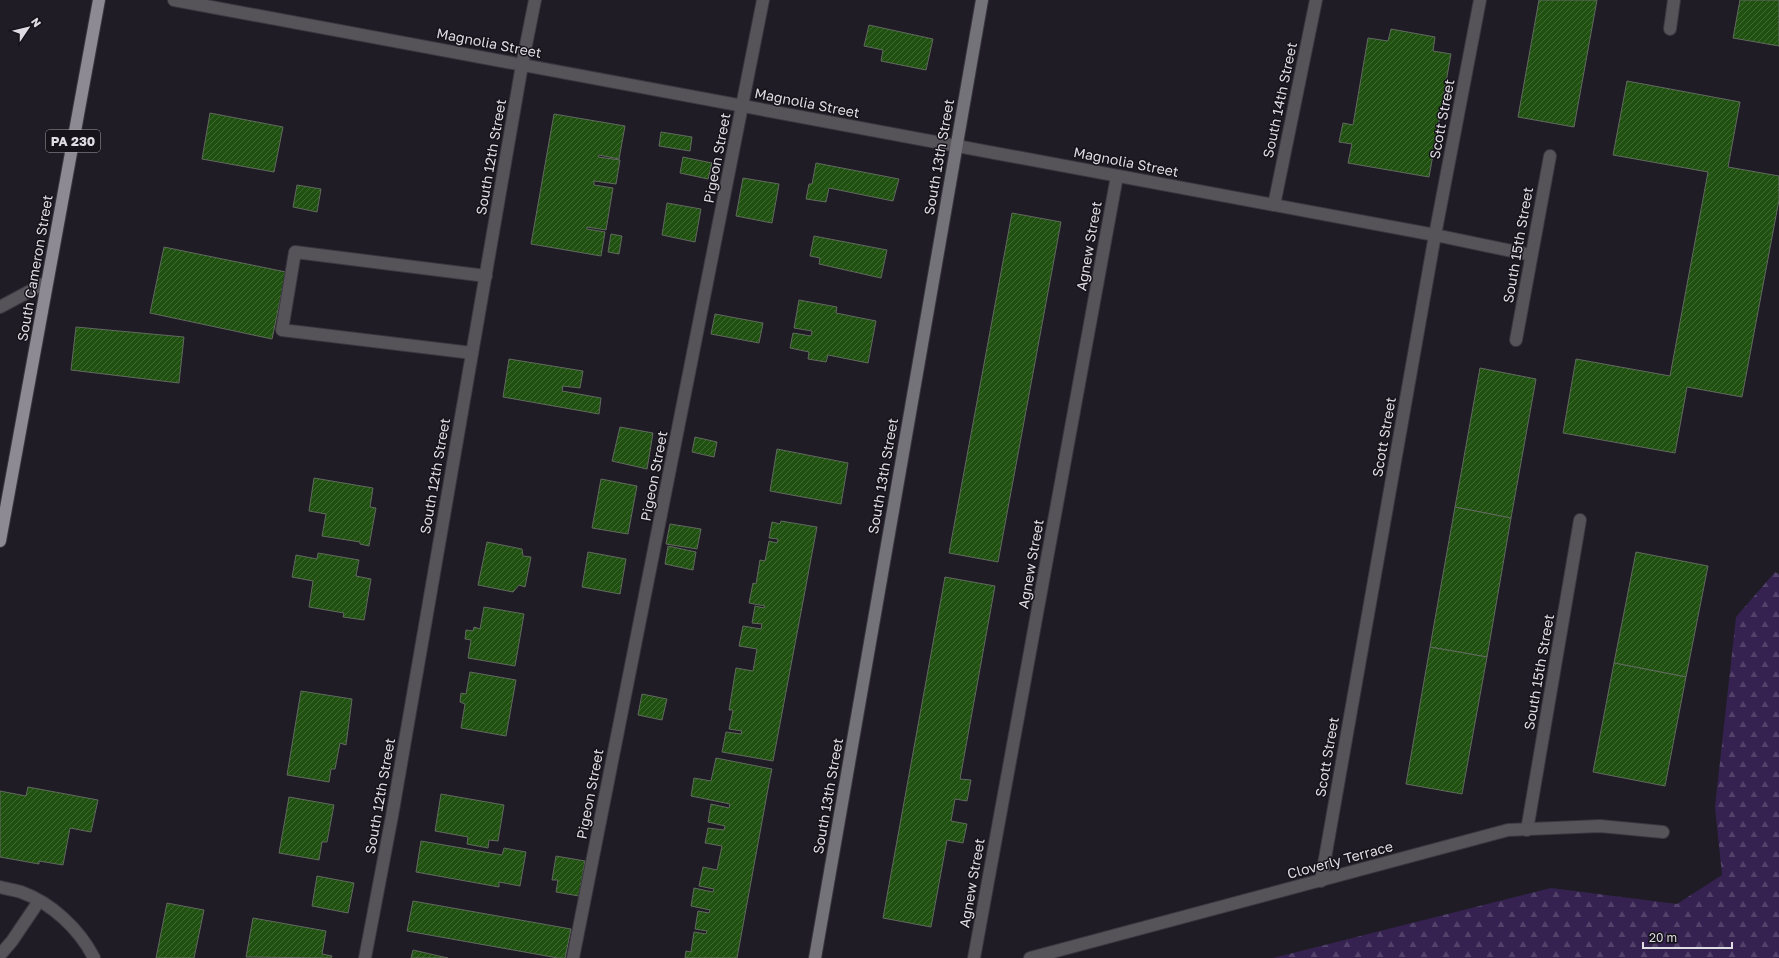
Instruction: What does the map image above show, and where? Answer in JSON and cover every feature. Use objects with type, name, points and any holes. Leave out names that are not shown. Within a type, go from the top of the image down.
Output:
[{"type":"main road","name":"South Cameron Street","points":[[0,541],[99,0]]},
{"type":"street","name":"Magnolia Street","points":[[174,0],[1435,235],[1531,255]]},
{"type":"street","name":"South 12th Street","points":[[365,958],[392,816],[522,65],[535,0]]},
{"type":"street","name":"Pigeon Street","points":[[573,958],[763,0]]},
{"type":"street","name":"South 13th Street","points":[[815,958],[982,0]]},
{"type":"street","name":"South 14th Street","points":[[1274,205],[1316,0]]},
{"type":"street","name":"Scott Street","points":[[1321,881],[1435,235],[1480,0]]},
{"type":"street","points":[[1670,28],[1674,0]]},
{"type":"street","name":"South 15th Street","points":[[1516,340],[1550,156]]},
{"type":"street","name":"Agnew Street","points":[[974,958],[1117,176]]},
{"type":"street","points":[[472,353],[282,330],[295,252],[486,276]]},
{"type":"street","points":[[0,307],[47,282]]},
{"type":"street","name":"South 15th Street","points":[[1527,830],[1580,520]]},
{"type":"street","name":"Cloverly Terrace","points":[[1030,958],[1508,830],[1600,826],[1663,832]]},
{"type":"street","points":[[0,887],[21,892],[39,901],[62,917],[88,947],[94,958]]},
{"type":"street","points":[[0,955],[12,941],[39,901]]},
{"type":"green space","points":[[1775,572],[1779,574],[1779,958],[1273,958],[1551,888],[1677,904],[1722,875],[1715,807],[1736,617]]},
{"type":"building","points":[[1539,0],[1597,0],[1574,127],[1518,117]]},
{"type":"building","points":[[1740,0],[1779,0],[1779,46],[1733,38]]},
{"type":"building","points":[[869,25],[933,39],[926,70],[881,61],[883,50],[864,46]]},
{"type":"building","points":[[1391,29],[1435,37],[1433,51],[1451,54],[1429,177],[1348,163],[1352,144],[1339,142],[1343,123],[1353,125],[1368,38],[1388,41]]},
{"type":"building","points":[[1627,81],[1740,102],[1728,167],[1779,176],[1779,200],[1742,397],[1687,387],[1675,453],[1563,433],[1576,359],[1670,376],[1708,172],[1613,155]]},
{"type":"building","points":[[210,113],[283,127],[274,172],[202,159]]},
{"type":"building","points":[[554,114],[625,126],[619,159],[599,155],[598,157],[620,160],[616,184],[594,181],[594,185],[613,188],[606,230],[587,227],[587,229],[605,232],[601,256],[531,244]]},
{"type":"building","points":[[661,132],[692,137],[690,151],[659,146]]},
{"type":"building","points":[[683,157],[712,163],[708,179],[680,173]]},
{"type":"building","points":[[816,163],[899,179],[893,201],[829,188],[826,202],[806,199],[809,184],[812,184]]},
{"type":"building","points":[[743,178],[779,184],[772,223],[736,216]]},
{"type":"building","points":[[297,185],[321,189],[317,212],[293,207]]},
{"type":"building","points":[[667,203],[701,209],[695,242],[662,235]]},
{"type":"building","points":[[1012,213],[1061,222],[998,562],[949,553]]},
{"type":"building","points":[[611,234],[622,236],[619,254],[608,252]]},
{"type":"building","points":[[814,236],[887,250],[881,278],[819,264],[820,258],[810,256]]},
{"type":"building","points":[[164,247],[286,272],[272,339],[150,313]]},
{"type":"building","points":[[799,300],[837,307],[836,313],[876,321],[868,363],[828,355],[826,362],[808,359],[809,352],[790,348],[793,333],[811,336],[812,331],[794,328]]},
{"type":"building","points":[[715,314],[763,323],[759,343],[711,334]]},
{"type":"building","points":[[76,327],[184,337],[179,383],[71,370]]},
{"type":"building","points":[[509,359],[583,371],[580,388],[563,386],[562,391],[601,398],[599,414],[503,397]]},
{"type":"building","points":[[1480,368],[1536,379],[1511,518],[1455,507]]},
{"type":"building","points":[[620,427],[653,433],[647,469],[612,461]]},
{"type":"building","points":[[695,437],[717,442],[714,457],[692,452]]},
{"type":"building","points":[[777,449],[848,463],[841,504],[770,491]]},
{"type":"building","points":[[314,478],[373,488],[370,507],[376,508],[369,546],[360,544],[360,542],[322,536],[326,514],[309,511]]},
{"type":"building","points":[[601,479],[637,486],[628,534],[592,528]]},
{"type":"building","points":[[1455,507],[1511,518],[1487,657],[1430,647]]},
{"type":"building","points":[[781,521],[817,527],[773,761],[722,752],[726,732],[741,734],[742,731],[729,729],[733,710],[729,710],[736,668],[753,671],[757,649],[739,646],[743,626],[761,629],[762,624],[752,623],[755,606],[764,608],[765,606],[749,603],[753,583],[756,584],[760,560],[765,561],[769,541],[777,543],[778,539],[769,538],[772,522],[780,524]]},
{"type":"building","points":[[670,524],[701,529],[697,549],[666,544]]},
{"type":"building","points":[[487,542],[522,549],[523,556],[531,557],[525,587],[519,585],[513,592],[478,585]]},
{"type":"building","points":[[668,546],[696,552],[693,570],[665,564]]},
{"type":"building","points":[[588,552],[626,559],[620,594],[582,587]]},
{"type":"building","points":[[1636,552],[1708,566],[1686,677],[1614,663]]},
{"type":"building","points":[[318,553],[359,560],[356,576],[371,579],[364,620],[343,617],[344,613],[309,607],[313,581],[292,577],[296,555],[317,559]]},
{"type":"building","points":[[945,577],[995,586],[960,779],[971,780],[967,801],[955,799],[951,821],[967,824],[963,843],[947,840],[931,927],[883,918]]},
{"type":"building","points":[[484,607],[524,614],[515,666],[468,658],[471,640],[465,639],[466,630],[473,631],[474,627],[480,629]]},
{"type":"building","points":[[1430,647],[1487,657],[1462,794],[1406,784]]},
{"type":"building","points":[[1614,663],[1686,677],[1665,786],[1593,772]]},
{"type":"building","points":[[470,672],[516,680],[506,736],[461,728],[465,704],[460,702],[461,693],[466,694]]},
{"type":"building","points":[[301,691],[352,699],[346,745],[340,743],[335,769],[331,769],[329,782],[287,775]]},
{"type":"building","points":[[642,694],[667,699],[662,720],[638,715]]},
{"type":"building","points":[[716,758],[772,769],[737,958],[685,958],[686,951],[691,952],[694,932],[706,934],[707,931],[695,929],[698,911],[709,913],[710,910],[691,906],[694,888],[713,892],[714,889],[699,886],[703,867],[717,870],[722,846],[705,843],[708,828],[724,830],[725,826],[708,822],[711,804],[729,808],[730,804],[691,796],[694,778],[711,781]]},
{"type":"building","points":[[28,787],[98,800],[91,832],[70,828],[63,865],[39,861],[39,864],[0,857],[0,791],[26,796]]},
{"type":"building","points":[[441,794],[504,805],[498,841],[489,840],[488,848],[467,844],[468,837],[435,831]]},
{"type":"building","points":[[289,797],[334,805],[327,842],[322,842],[319,860],[279,853]]},
{"type":"building","points":[[421,841],[502,855],[504,848],[526,852],[520,886],[499,882],[499,887],[416,872]]},
{"type":"building","points":[[556,856],[585,861],[579,896],[556,892],[558,880],[552,880]]},
{"type":"building","points":[[317,876],[354,883],[348,913],[312,906]]},
{"type":"building","points":[[413,901],[571,929],[565,958],[407,931]]},
{"type":"building","points":[[167,903],[204,910],[194,958],[156,958]]},
{"type":"building","points":[[253,918],[326,931],[322,954],[332,956],[331,958],[246,957]]},
{"type":"building","points":[[413,950],[448,958],[411,958]]}]
